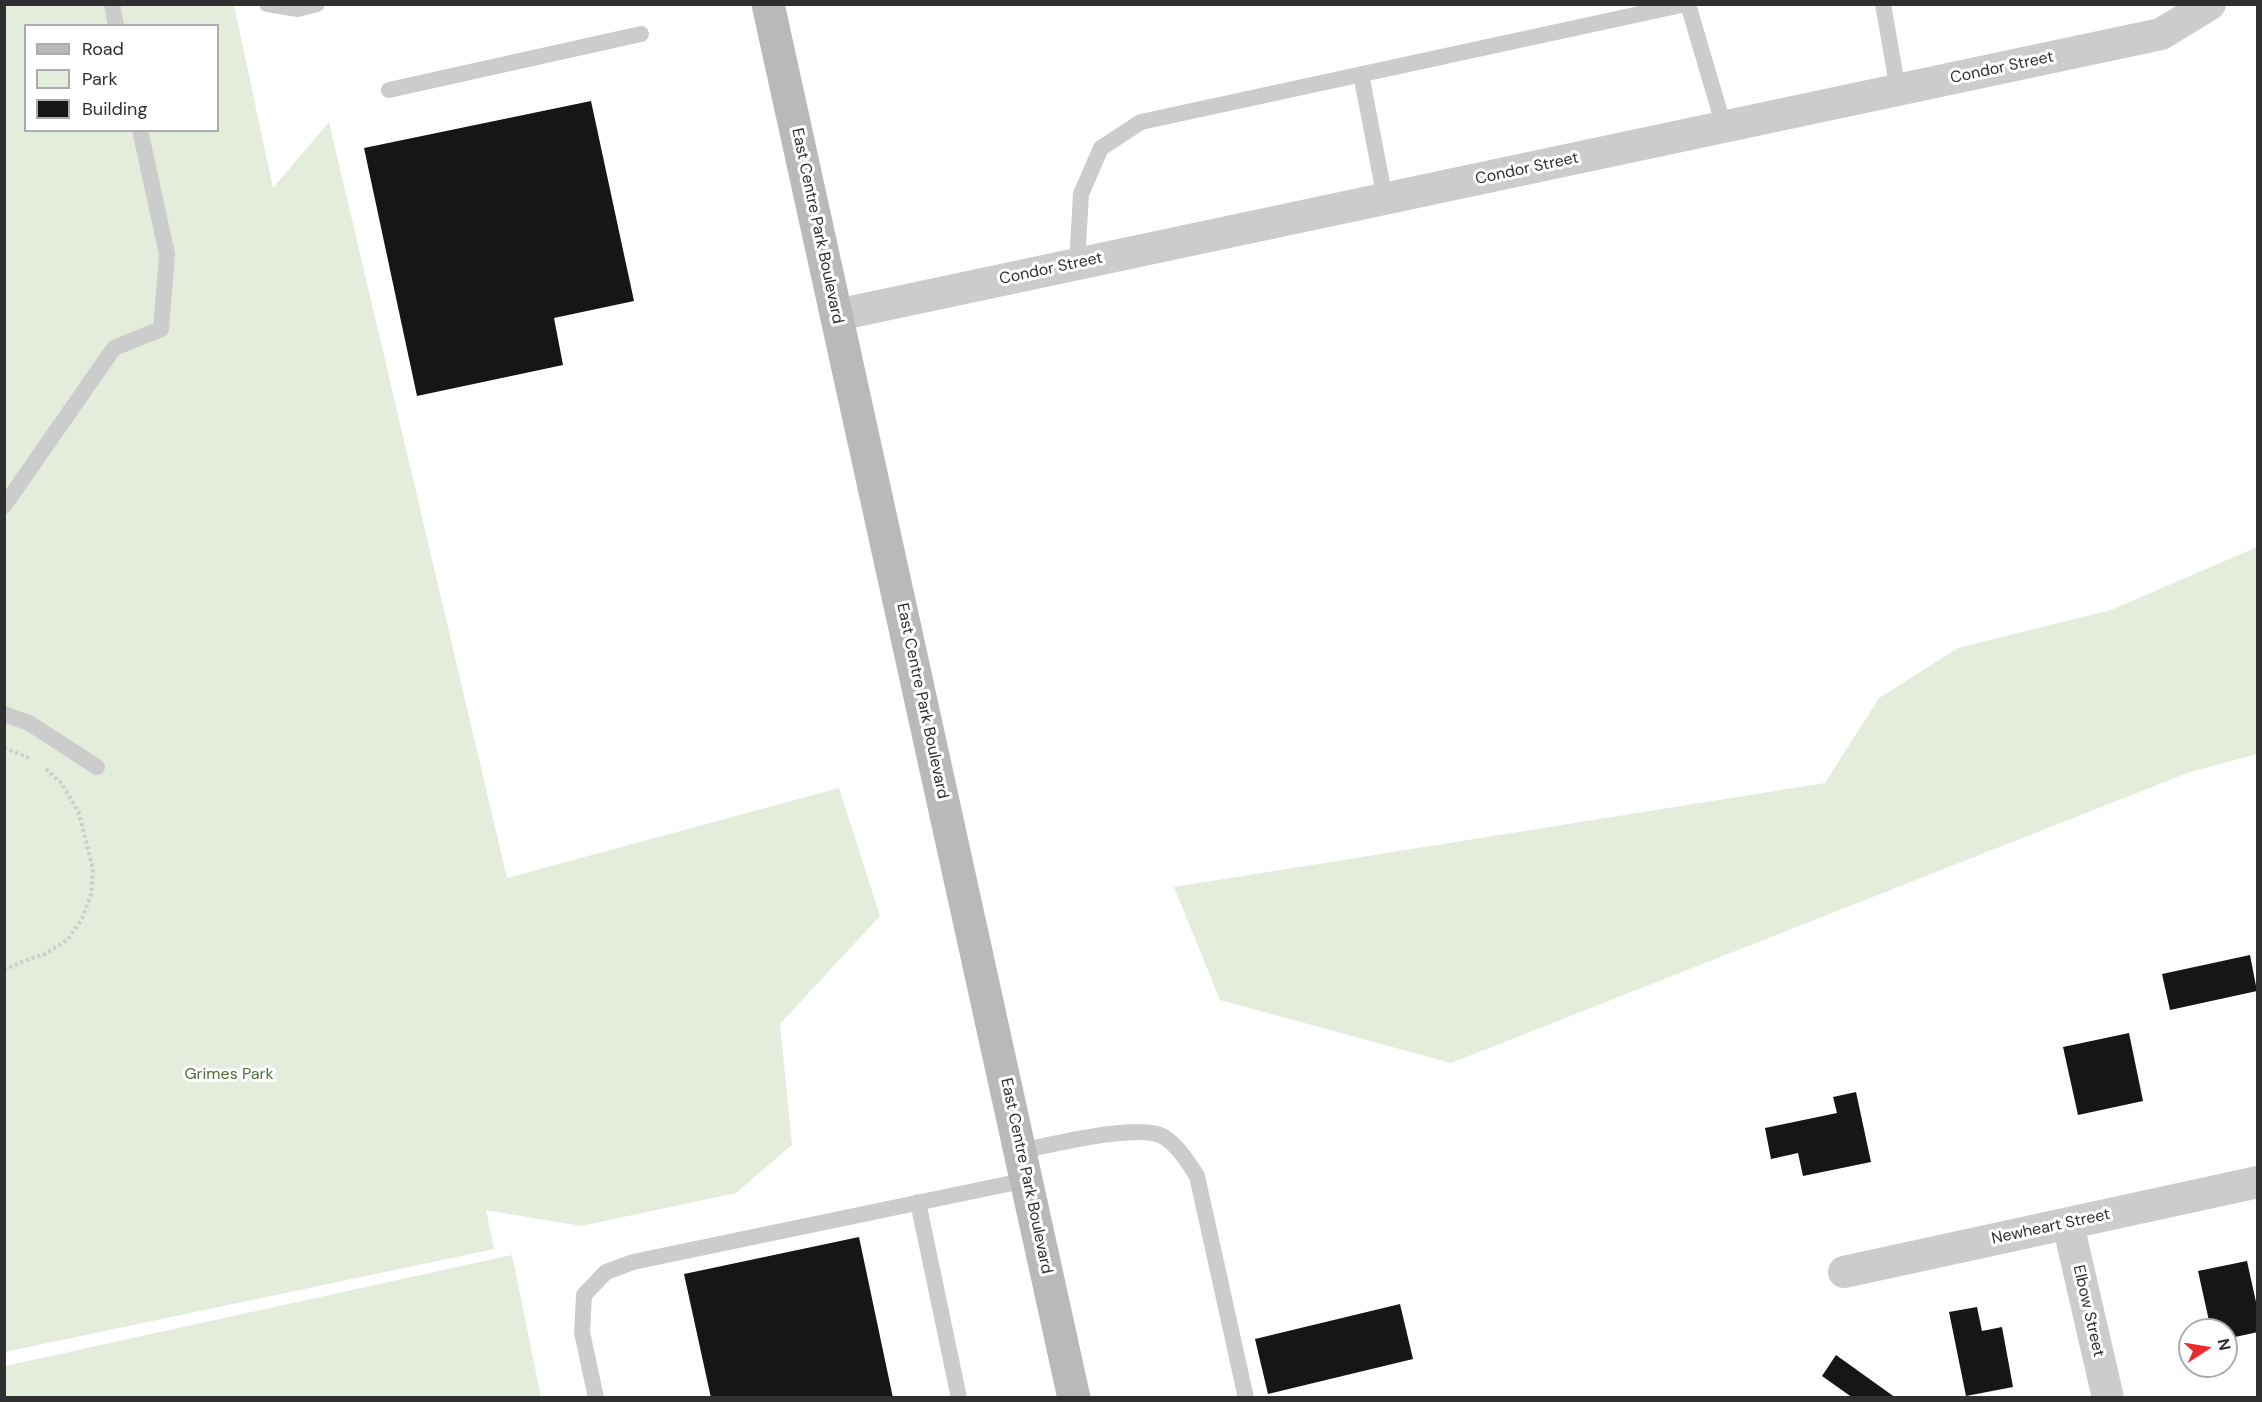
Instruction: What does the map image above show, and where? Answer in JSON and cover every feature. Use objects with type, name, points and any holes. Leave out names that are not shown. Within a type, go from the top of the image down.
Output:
[{"type":"street","name":"East Centre Park Boulevard","points":[[768,4],[1074,1398]]},
{"type":"street","name":"Condor Street","points":[[837,315],[2161,34],[2210,4]]},
{"type":"street","name":"Newheart Street","points":[[1844,1272],[2258,1182]]},
{"type":"street","name":"Elbow Street","points":[[2068,1224],[2108,1398]]},
{"type":"lane","points":[[112,4],[117,24]]},
{"type":"lane","points":[[267,4],[298,9],[317,4]]},
{"type":"lane","points":[[1077,264],[1081,194],[1101,148],[1141,122],[1687,4],[1724,127]]},
{"type":"lane","points":[[1883,4],[1898,90]]},
{"type":"lane","points":[[389,90],[641,34]]},
{"type":"lane","points":[[1361,74],[1385,199]]},
{"type":"lane","points":[[4,506],[114,348],[161,329],[167,254],[140,132]]},
{"type":"lane","points":[[4,714],[28,723],[97,767]]},
{"type":"lane","points":[[596,1398],[582,1332],[584,1294],[606,1272],[633,1262],[918,1202],[1125,1131],[1162,1135],[1184,1156],[1197,1176],[1246,1398]]},
{"type":"lane","points":[[918,1202],[959,1398]]},
{"type":"path","points":[[4,748],[39,763],[62,784],[79,813],[93,869],[92,895],[82,919],[67,940],[45,954],[4,970]]},
{"type":"green space","name":"Grimes Park","points":[[4,5],[234,5],[273,188],[329,122],[507,878],[839,788],[880,916],[780,1024],[792,1145],[736,1193],[581,1226],[486,1210],[494,1249],[5,1352]]},
{"type":"green space","points":[[2257,547],[2257,754],[2190,772],[1451,1063],[1220,1000],[1174,887],[1825,783],[1879,698],[1958,648],[2111,610]]},
{"type":"green space","points":[[512,1255],[541,1397],[5,1397],[5,1366]]},
{"type":"building","points":[[591,101],[634,301],[554,318],[563,365],[417,396],[364,148]]},
{"type":"building","points":[[2250,955],[2257,991],[2170,1010],[2162,974]]},
{"type":"building","points":[[2129,1033],[2143,1101],[2078,1115],[2063,1047]]},
{"type":"building","points":[[1856,1092],[1871,1162],[1803,1176],[1798,1153],[1771,1159],[1765,1128],[1837,1113],[1833,1097]]},
{"type":"building","points":[[859,1237],[893,1398],[711,1398],[684,1274]]},
{"type":"building","points":[[2247,1261],[2258,1311],[2258,1332],[2238,1336],[2238,1318],[2208,1318],[2198,1271]]},
{"type":"building","points":[[1400,1304],[1413,1359],[1268,1394],[1255,1339]]},
{"type":"building","points":[[1977,1307],[1982,1331],[2002,1327],[2013,1387],[1966,1396],[1949,1312]]},
{"type":"building","points":[[1836,1355],[1896,1398],[1853,1398],[1822,1376]]}]
